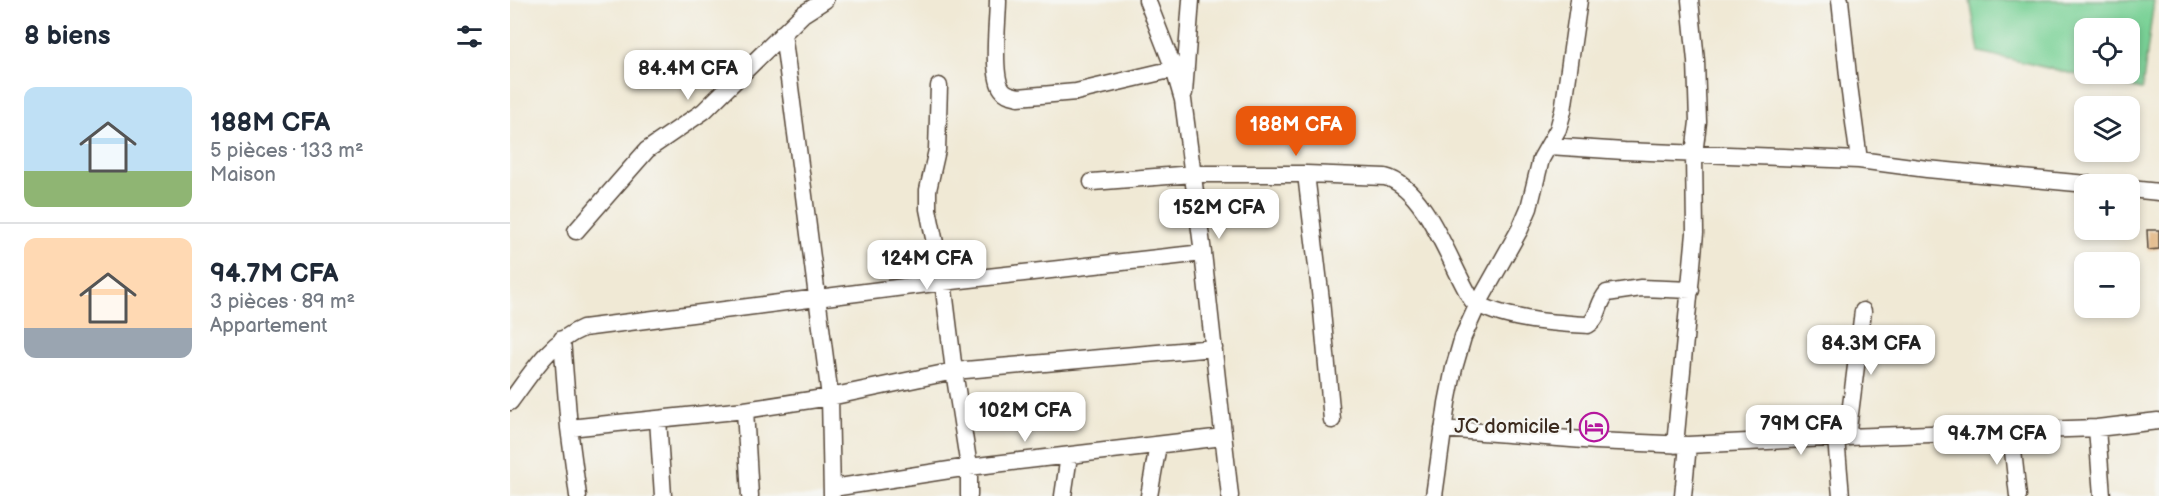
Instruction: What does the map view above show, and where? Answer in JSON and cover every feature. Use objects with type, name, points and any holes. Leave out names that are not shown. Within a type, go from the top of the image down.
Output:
[{"type":"street","points":[[576,231],[647,150],[704,111],[802,14],[825,0]]},
{"type":"street","points":[[998,0],[996,77],[1003,92],[1010,95],[1018,97],[1076,92],[1174,69]]},
{"type":"street","points":[[1147,0],[1184,100]]},
{"type":"street","points":[[1191,0],[1184,100],[1230,496]]},
{"type":"street","points":[[1434,496],[1454,368],[1463,337],[1478,304],[1520,229],[1529,208],[1541,159],[1558,129],[1563,111],[1579,0]]},
{"type":"street","points":[[1683,496],[1681,445],[1695,233],[1694,154],[1698,122],[1696,61],[1690,0]]},
{"type":"street","points":[[1840,0],[1848,85],[1859,160]]},
{"type":"street","points":[[783,33],[830,397],[832,492],[969,467],[1223,437]]},
{"type":"street","points":[[939,87],[937,150],[928,190],[928,209],[944,282],[954,371],[969,467],[969,496]]},
{"type":"street","points":[[1549,146],[1859,160],[2074,183]]},
{"type":"street","points":[[1092,182],[1193,174],[1306,174],[1385,177],[1395,180],[1405,187],[1433,224],[1466,290],[1478,304],[1531,320],[1588,325],[1593,323],[1598,304],[1607,292],[1641,288],[1691,290]]},
{"type":"street","points":[[1306,174],[1332,420]]},
{"type":"street","points":[[2140,190],[2159,192]]},
{"type":"street","points":[[510,402],[544,356],[562,339],[583,328],[944,282],[1203,253]]},
{"type":"street","points":[[1841,496],[1842,437],[1863,311]]},
{"type":"street","points":[[562,339],[569,428],[578,496]]},
{"type":"street","points":[[569,428],[745,410],[830,397],[954,371],[1214,348]]},
{"type":"street","points":[[745,410],[750,496]]},
{"type":"street","points":[[658,419],[663,496]]},
{"type":"street","points":[[1443,429],[1681,445],[1842,437],[2011,433],[2097,428],[2158,421]]},
{"type":"street","points":[[2097,428],[2102,496]]},
{"type":"street","points":[[2011,433],[2018,496]]},
{"type":"street","points":[[1149,496],[1158,445]]},
{"type":"street","points":[[1063,496],[1069,456]]},
{"type":"green space","points":[[1970,0],[2154,0],[2142,90],[2116,84],[2140,84],[2140,18],[2074,18],[2074,74],[1979,52]]},
{"type":"building","points":[[2147,230],[2159,230],[2159,249],[2148,250]]},
{"type":"place","name":"JC domicile 1","points":[[1594,427]]}]
